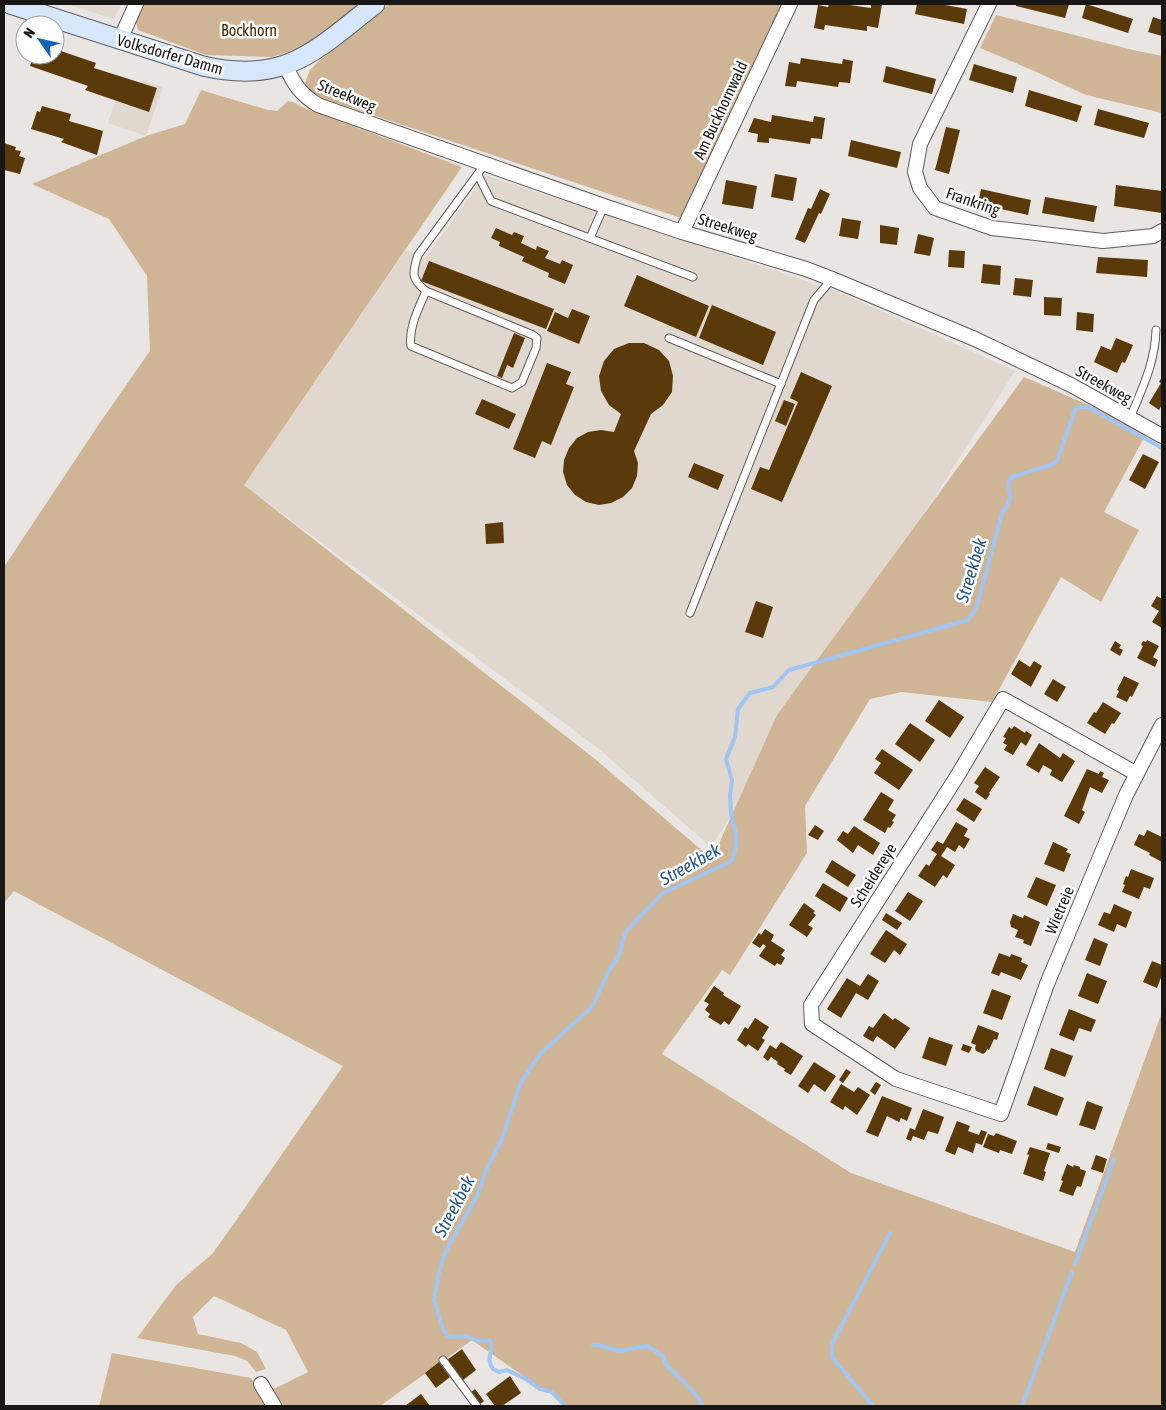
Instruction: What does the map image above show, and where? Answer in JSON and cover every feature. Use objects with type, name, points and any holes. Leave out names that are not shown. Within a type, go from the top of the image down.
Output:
[{"type":"main road","name":"Volksdorfer Damm","points":[[10,4],[203,66],[228,71],[257,71],[276,68],[301,59],[375,4]]},
{"type":"street","points":[[120,40],[136,4]]},
{"type":"street","name":"Am Buckhornwald","points":[[682,232],[790,4]]},
{"type":"street","name":"Frankring","points":[[989,4],[920,144],[915,172],[920,188],[935,208],[992,228],[1103,241],[1153,236],[1162,231]]},
{"type":"street","name":"Streekweg","points":[[285,65],[295,85],[309,100],[318,105],[481,169],[806,269],[832,279],[976,339],[1071,385],[1162,436]]},
{"type":"street","name":"Scheidereye","points":[[1001,1114],[896,1079],[812,1024],[811,1005],[956,778],[1003,698],[1137,774]]},
{"type":"street","name":"Wietreie","points":[[1001,1114],[1047,984],[1126,795],[1162,725]]},
{"type":"street","points":[[261,1384],[274,1406]]},
{"type":"lane","points":[[481,169],[491,201],[693,277]]},
{"type":"lane","points":[[426,291],[416,314],[410,338],[411,346],[512,388],[522,382],[536,348],[537,338],[525,331],[426,291],[417,283],[414,275],[414,264],[418,255],[481,169]]},
{"type":"lane","points":[[590,238],[604,206]]},
{"type":"lane","points":[[690,613],[814,300],[832,279]]},
{"type":"lane","points":[[1130,418],[1149,374],[1156,330]]},
{"type":"lane","points":[[669,338],[781,384]]},
{"type":"lane","points":[[443,1360],[476,1406]]},
{"type":"shaded area","points":[[67,4],[121,4],[114,19]]},
{"type":"shaded area","points":[[124,77],[141,83],[143,80],[163,87],[146,136],[108,123]]},
{"type":"shaded area","points":[[485,175],[837,291],[1015,371],[711,847],[599,749],[244,485],[406,250],[425,258]]},
{"type":"green space","name":"Bockhorn","points":[[142,4],[363,4],[306,43],[272,57],[206,55],[138,30],[135,17]]},
{"type":"green space","points":[[389,4],[784,4],[684,219],[316,96],[308,90],[305,83],[310,70]]},
{"type":"green space","points":[[996,15],[1162,56],[1162,113],[1086,95],[980,48]]},
{"type":"green space","points":[[201,90],[268,110],[277,111],[288,101],[293,102],[462,167],[244,485],[595,759],[712,859],[777,715],[1024,377],[1095,408],[1146,434],[1104,512],[1139,530],[1101,602],[1061,577],[992,702],[902,692],[870,699],[805,806],[807,853],[730,975],[722,970],[662,1054],[851,1173],[1075,1252],[1162,1012],[1162,1406],[565,1406],[552,1392],[543,1390],[472,1340],[380,1406],[282,1406],[272,1390],[308,1372],[286,1330],[214,1296],[193,1317],[198,1334],[241,1343],[257,1352],[266,1369],[256,1372],[247,1361],[235,1356],[137,1338],[176,1285],[213,1253],[343,1066],[14,891],[4,903],[4,567],[150,351],[147,276],[109,219],[32,184],[146,136],[185,124]]},
{"type":"green space","points":[[112,1353],[251,1378],[266,1406],[99,1406]]},
{"type":"building","points":[[829,4],[871,8],[871,4],[882,4],[878,28],[867,26],[867,31],[825,25],[824,30],[814,28],[818,5],[828,7]]},
{"type":"building","points":[[917,4],[940,4],[967,9],[964,24],[915,14]]},
{"type":"building","points":[[1016,4],[1069,4],[1065,18],[1016,6]]},
{"type":"building","points":[[1086,4],[1133,19],[1128,33],[1082,18]]},
{"type":"building","points":[[1153,17],[1162,20],[1162,36],[1148,32]]},
{"type":"building","points":[[65,52],[96,63],[94,68],[157,88],[149,112],[85,90],[88,86],[30,66],[65,65]]},
{"type":"building","points":[[801,58],[842,64],[843,59],[853,61],[850,83],[839,82],[838,87],[797,81],[796,87],[785,86],[789,62],[800,64]]},
{"type":"building","points":[[974,64],[1017,77],[1013,93],[969,80]]},
{"type":"building","points":[[886,66],[936,79],[932,94],[883,82]]},
{"type":"building","points":[[1029,90],[1082,106],[1077,122],[1025,106]]},
{"type":"building","points":[[42,106],[71,114],[69,121],[103,131],[97,155],[61,142],[64,139],[31,129],[37,111],[40,112]]},
{"type":"building","points":[[1098,109],[1149,123],[1144,138],[1094,125]]},
{"type":"building","points":[[772,115],[813,122],[814,116],[825,118],[822,139],[811,138],[810,144],[769,138],[769,143],[757,142],[758,134],[748,132],[754,118],[771,122]]},
{"type":"building","points":[[946,127],[960,130],[949,174],[935,170]]},
{"type":"building","points":[[851,140],[901,152],[897,168],[848,156]]},
{"type":"building","points":[[4,143],[16,147],[15,150],[21,151],[19,156],[25,158],[20,174],[4,170]]},
{"type":"building","points":[[775,174],[797,178],[793,201],[771,197]]},
{"type":"building","points":[[726,180],[757,186],[753,209],[722,204]]},
{"type":"building","points":[[1116,185],[1162,191],[1162,213],[1114,206]]},
{"type":"building","points":[[820,189],[830,194],[805,243],[795,239],[808,208],[811,209]]},
{"type":"building","points":[[981,189],[1031,200],[1028,215],[978,204]]},
{"type":"building","points":[[1045,197],[1097,206],[1094,222],[1042,213]]},
{"type":"building","points":[[842,218],[861,221],[858,239],[839,236]]},
{"type":"building","points":[[880,225],[899,228],[897,245],[880,243]]},
{"type":"building","points":[[496,228],[512,235],[514,232],[524,236],[521,243],[536,250],[537,246],[549,251],[545,258],[560,264],[562,260],[573,265],[565,284],[548,277],[549,273],[522,261],[524,257],[499,246],[500,242],[491,238]]},
{"type":"building","points":[[918,234],[934,238],[930,256],[914,253]]},
{"type":"building","points":[[949,250],[965,251],[964,268],[948,267]]},
{"type":"building","points":[[1098,257],[1148,260],[1147,277],[1096,273]]},
{"type":"building","points":[[429,261],[554,309],[546,329],[421,281]]},
{"type":"building","points":[[983,264],[1001,266],[1000,285],[981,283]]},
{"type":"building","points":[[637,275],[709,306],[696,337],[624,306]]},
{"type":"building","points":[[1015,278],[1033,280],[1031,297],[1013,295]]},
{"type":"building","points":[[1044,297],[1062,298],[1061,316],[1044,315]]},
{"type":"building","points":[[712,305],[776,332],[763,365],[699,338]]},
{"type":"building","points":[[572,309],[590,316],[579,344],[547,331],[555,312],[568,318]]},
{"type":"building","points":[[1077,312],[1094,314],[1093,332],[1076,330]]},
{"type":"building","points":[[514,333],[525,338],[513,368],[507,365],[502,378],[497,376]]},
{"type":"building","points":[[1116,338],[1133,345],[1125,363],[1122,362],[1117,373],[1094,362],[1101,346],[1111,350]]},
{"type":"building","points":[[629,343],[644,343],[659,350],[669,361],[673,376],[672,392],[663,405],[651,414],[634,451],[638,463],[637,476],[632,488],[623,497],[611,503],[599,505],[586,502],[575,495],[567,485],[563,472],[564,460],[569,448],[577,438],[588,432],[601,430],[614,432],[621,414],[609,405],[601,391],[599,376],[604,361],[614,349]]},
{"type":"building","points":[[547,363],[571,372],[566,384],[574,387],[551,445],[542,441],[535,458],[513,449]]},
{"type":"building","points":[[801,372],[832,386],[782,502],[751,489],[760,467],[769,470],[798,402],[790,398]]},
{"type":"building","points":[[1162,377],[1162,405],[1159,410],[1149,403],[1161,383],[1159,382]]},
{"type":"building","points":[[482,399],[516,414],[509,429],[475,414]]},
{"type":"building","points":[[784,400],[795,404],[786,426],[775,421]]},
{"type":"building","points":[[1143,454],[1159,462],[1145,489],[1129,480]]},
{"type":"building","points":[[694,463],[724,475],[718,490],[688,477]]},
{"type":"building","points":[[503,522],[504,543],[486,544],[485,524]]},
{"type":"building","points":[[1157,596],[1162,599],[1162,628],[1152,622],[1159,611],[1151,606]]},
{"type":"building","points":[[756,601],[773,607],[763,638],[745,632]]},
{"type":"building","points":[[1147,640],[1159,646],[1153,657],[1158,660],[1155,667],[1137,658],[1143,646],[1141,645],[1143,641],[1146,642]]},
{"type":"building","points":[[1115,641],[1121,645],[1119,648],[1123,650],[1120,656],[1110,650]]},
{"type":"building","points":[[1019,660],[1030,667],[1034,661],[1042,666],[1031,687],[1011,674]]},
{"type":"building","points":[[1124,676],[1139,683],[1132,697],[1130,696],[1127,702],[1116,697],[1119,691],[1117,690]]},
{"type":"building","points":[[1053,679],[1066,687],[1057,702],[1044,694]]},
{"type":"building","points":[[939,700],[964,717],[950,738],[925,721]]},
{"type":"building","points":[[1103,702],[1121,713],[1105,734],[1087,723]]},
{"type":"building","points":[[910,723],[935,740],[920,762],[895,744]]},
{"type":"building","points":[[1014,726],[1032,735],[1026,746],[1021,742],[1013,755],[1004,750],[1007,745],[1003,743],[1006,738],[1003,737],[1009,727],[1012,729]]},
{"type":"building","points":[[1039,743],[1060,758],[1063,753],[1075,761],[1062,782],[1050,775],[1052,770],[1043,765],[1039,773],[1026,765]]},
{"type":"building","points":[[882,749],[913,770],[899,790],[874,773],[881,763],[875,759]]},
{"type":"building","points":[[985,767],[1000,777],[986,800],[975,792],[979,786],[974,783]]},
{"type":"building","points":[[1087,769],[1099,774],[1100,771],[1104,773],[1102,777],[1109,780],[1102,793],[1090,787],[1082,810],[1085,812],[1079,824],[1064,816]]},
{"type":"building","points":[[881,792],[894,800],[888,810],[896,815],[892,821],[894,822],[885,833],[863,820]]},
{"type":"building","points":[[964,798],[982,809],[974,822],[956,810]]},
{"type":"building","points":[[956,822],[968,829],[964,836],[970,839],[964,849],[959,845],[955,852],[947,847],[941,856],[955,865],[947,878],[943,875],[935,887],[918,876],[926,864],[929,866],[937,854],[931,850],[937,841],[943,844]]},
{"type":"building","points":[[815,825],[824,831],[818,840],[808,835]]},
{"type":"building","points":[[854,826],[880,843],[873,855],[858,845],[853,853],[837,840],[843,831],[848,834]]},
{"type":"building","points":[[1147,830],[1162,837],[1162,862],[1134,845],[1139,834],[1144,836]]},
{"type":"building","points":[[1053,842],[1068,849],[1066,852],[1071,854],[1064,872],[1044,864]]},
{"type":"building","points":[[832,860],[856,875],[848,887],[825,872]]},
{"type":"building","points":[[1131,869],[1154,878],[1150,889],[1144,887],[1139,899],[1122,892],[1126,876],[1128,877]]},
{"type":"building","points":[[1036,877],[1056,885],[1047,906],[1027,897]]},
{"type":"building","points":[[823,883],[848,898],[840,912],[815,896]]},
{"type":"building","points":[[908,892],[923,901],[910,921],[895,911]]},
{"type":"building","points":[[804,903],[815,911],[813,913],[816,915],[808,925],[813,928],[807,937],[789,925]]},
{"type":"building","points":[[1114,904],[1132,912],[1126,928],[1117,924],[1114,932],[1098,925],[1104,912],[1110,914]]},
{"type":"building","points":[[886,913],[902,923],[897,930],[882,920]]},
{"type":"building","points":[[1013,914],[1023,918],[1024,915],[1040,922],[1031,946],[1023,943],[1024,940],[1015,937],[1018,930],[1011,927],[1010,922]]},
{"type":"building","points":[[765,929],[774,935],[771,941],[785,950],[781,955],[785,958],[781,965],[777,963],[775,966],[759,956],[766,946],[763,944],[760,948],[752,943],[759,933],[761,935]]},
{"type":"building","points":[[886,930],[907,944],[900,955],[894,950],[885,963],[870,954]]},
{"type":"building","points":[[1094,938],[1108,944],[1100,966],[1085,960]]},
{"type":"building","points":[[999,953],[1010,957],[1011,954],[1022,958],[1021,962],[1028,965],[1021,980],[1001,972],[999,976],[991,973]]},
{"type":"building","points":[[1152,961],[1162,965],[1162,975],[1157,988],[1143,982]]},
{"type":"building","points":[[1087,973],[1107,981],[1098,1004],[1078,996]]},
{"type":"building","points":[[868,974],[879,981],[868,1000],[856,993],[841,1018],[827,1009],[847,978],[860,986]]},
{"type":"building","points":[[714,986],[724,993],[723,995],[741,1006],[729,1025],[724,1021],[721,1025],[708,1017],[710,1014],[705,1010],[709,1004],[704,1001]]},
{"type":"building","points":[[992,989],[1011,996],[1002,1020],[983,1013]]},
{"type":"building","points":[[1069,1009],[1096,1020],[1091,1032],[1079,1028],[1074,1041],[1059,1035]]},
{"type":"building","points":[[884,1013],[893,1020],[895,1018],[910,1028],[895,1049],[877,1036],[873,1042],[863,1036],[869,1026],[873,1028]]},
{"type":"building","points":[[755,1018],[769,1027],[762,1038],[765,1040],[758,1051],[748,1044],[746,1047],[737,1040],[745,1027],[748,1029]]},
{"type":"building","points":[[978,1025],[999,1033],[997,1040],[994,1039],[989,1050],[987,1049],[983,1054],[976,1051],[976,1045],[971,1043]]},
{"type":"building","points":[[929,1037],[953,1045],[946,1066],[922,1058]]},
{"type":"building","points":[[781,1042],[803,1056],[791,1075],[784,1071],[785,1069],[771,1057],[768,1061],[763,1057],[770,1045],[776,1049]]},
{"type":"building","points":[[963,1044],[972,1047],[969,1053],[961,1050]]},
{"type":"building","points":[[1051,1048],[1073,1056],[1065,1077],[1044,1069]]},
{"type":"building","points":[[814,1062],[836,1076],[825,1092],[814,1084],[808,1093],[798,1086]]},
{"type":"building","points":[[846,1069],[851,1072],[843,1083],[839,1080]]},
{"type":"building","points":[[876,1082],[881,1085],[875,1095],[870,1091]]},
{"type":"building","points":[[841,1084],[854,1092],[858,1087],[870,1095],[857,1115],[845,1106],[843,1110],[830,1102]]},
{"type":"building","points":[[1034,1086],[1064,1098],[1057,1116],[1027,1105]]},
{"type":"building","points":[[882,1096],[912,1108],[907,1121],[901,1118],[899,1122],[887,1116],[878,1137],[866,1132]]},
{"type":"building","points":[[1087,1101],[1103,1107],[1095,1130],[1079,1125]]},
{"type":"building","points":[[923,1109],[944,1117],[938,1134],[928,1131],[924,1140],[913,1136],[911,1141],[906,1139],[910,1128],[915,1130]]},
{"type":"building","points":[[957,1121],[970,1126],[968,1131],[979,1135],[981,1130],[987,1132],[982,1145],[976,1143],[973,1153],[958,1147],[955,1155],[945,1151]]},
{"type":"building","points":[[996,1133],[1017,1141],[1012,1154],[1000,1150],[999,1153],[983,1147],[988,1134],[994,1136]]},
{"type":"building","points":[[1048,1143],[1061,1147],[1059,1153],[1046,1149]]},
{"type":"building","points":[[1030,1147],[1050,1153],[1043,1181],[1023,1174]]},
{"type":"building","points":[[1096,1155],[1107,1159],[1103,1173],[1091,1169]]},
{"type":"building","points":[[1067,1164],[1073,1167],[1074,1165],[1080,1167],[1080,1169],[1086,1171],[1081,1187],[1077,1186],[1073,1196],[1059,1191]]},
{"type":"building","points":[[462,1349],[476,1370],[462,1381],[447,1360]]},
{"type":"building","points":[[439,1362],[450,1377],[436,1388],[425,1373]]},
{"type":"building","points":[[510,1376],[521,1393],[502,1406],[495,1406],[486,1394]]},
{"type":"building","points":[[475,1389],[484,1401],[479,1405],[470,1393]]},
{"type":"building","points":[[421,1394],[430,1406],[405,1406]]},
{"type":"waterway","name":"Streekbek","points":[[565,1406],[552,1392],[540,1389],[526,1379],[507,1370],[499,1372],[493,1369],[490,1361],[492,1348],[490,1341],[447,1335],[443,1329],[434,1300],[439,1272],[449,1245],[477,1196],[487,1168],[502,1139],[521,1082],[541,1053],[592,1007],[610,969],[617,959],[628,929],[663,893],[733,859],[736,834],[731,814],[730,795],[732,780],[726,759],[735,737],[738,709],[750,693],[773,687],[789,670],[968,620],[977,606],[1002,513],[1009,501],[1010,480],[1012,477],[1051,465],[1057,461],[1076,407],[1088,407],[1162,448]]},
{"type":"waterway","points":[[1075,1264],[1114,1159]]},
{"type":"waterway","points":[[873,1406],[832,1357],[832,1344],[890,1233]]},
{"type":"waterway","points":[[1022,1406],[1072,1272]]},
{"type":"waterway","points":[[593,1345],[619,1351],[647,1346],[663,1356],[666,1365],[697,1396],[703,1406]]}]
